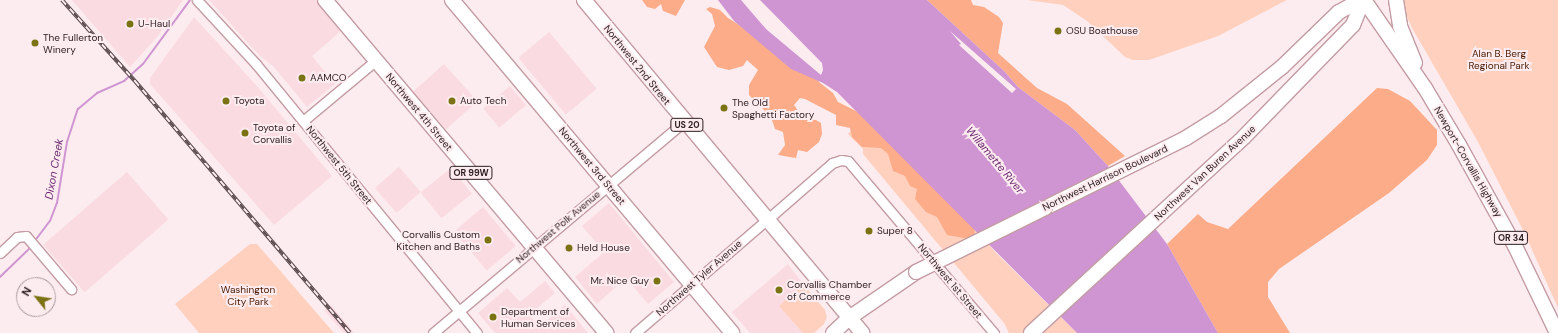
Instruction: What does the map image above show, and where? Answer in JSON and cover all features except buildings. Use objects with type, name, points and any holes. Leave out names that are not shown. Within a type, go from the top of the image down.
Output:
[{"type":"highway","name":"Northwest 4th Street","points":[[325,0],[606,333]]},
{"type":"highway","name":"Northwest 3rd Street","points":[[452,0],[732,333]]},
{"type":"highway","name":"Northwest 2nd Street","points":[[584,0],[684,122],[862,333]]},
{"type":"highway","name":"Newport-Corvallis Highway","points":[[1363,0],[1425,88],[1516,246],[1557,333]]},
{"type":"highway","name":"Northwest Harrison Boulevard","points":[[833,333],[849,318],[916,272],[1186,138],[1254,92],[1339,12],[1363,0]]},
{"type":"highway","name":"Northwest Van Buren Avenue","points":[[1031,333],[1212,167],[1353,25],[1363,0]]},
{"type":"highway","name":"OR 34","points":[[1396,0],[1400,26],[1425,88]]},
{"type":"street","name":"Northwest 5th Street","points":[[198,1],[251,59],[477,333]]},
{"type":"street","points":[[303,121],[375,61]]},
{"type":"street","name":"Northwest Polk Avenue","points":[[433,333],[684,122]]},
{"type":"street","name":"Northwest Tyler Avenue","points":[[635,333],[832,163],[841,160]]},
{"type":"street","name":"Northwest 1st Street","points":[[841,160],[854,166],[994,333]]},
{"type":"street","points":[[0,253],[17,237],[24,235],[29,238],[71,288]]},
{"type":"shaded area","name":"U-Haul","points":[[72,0],[183,0],[158,36],[130,67]]},
{"type":"shaded area","points":[[209,0],[317,0],[342,30],[312,56],[335,84],[307,107],[274,67],[259,55]]},
{"type":"shaded area","points":[[642,0],[685,0],[676,16],[663,11],[661,4],[655,9],[647,7]]},
{"type":"shaded area","points":[[927,0],[971,0],[973,5],[984,7],[999,17],[1003,23],[998,53],[1037,88],[1067,104],[1125,156],[1108,166],[1075,130],[1018,87],[1004,71]]},
{"type":"shaded area","points":[[710,7],[720,10],[728,18],[818,74],[819,82],[833,93],[838,102],[862,114],[962,214],[974,228],[975,234],[969,239],[947,235],[937,217],[926,212],[915,199],[917,189],[910,186],[905,176],[893,171],[888,154],[881,148],[862,147],[852,137],[850,128],[836,125],[836,115],[805,99],[800,98],[794,105],[804,119],[816,120],[821,123],[822,134],[819,142],[807,152],[798,150],[796,158],[778,155],[785,145],[783,132],[775,129],[771,117],[749,95],[749,85],[758,70],[747,60],[743,66],[729,70],[717,67],[704,47],[715,26],[712,14],[706,9]]},
{"type":"shaded area","points":[[194,17],[256,85],[332,176],[274,225],[150,84],[150,78]]},
{"type":"shaded area","points":[[549,32],[597,89],[566,114],[518,58]]},
{"type":"shaded area","points":[[444,64],[477,101],[446,129],[413,92]]},
{"type":"shaded area","points":[[510,86],[526,105],[499,128],[483,108]]},
{"type":"shaded area","points":[[1377,88],[1388,89],[1410,101],[1437,130],[1437,145],[1427,160],[1389,193],[1279,269],[1268,282],[1268,297],[1290,333],[1218,333],[1167,244],[1198,214],[1207,222],[1228,229]]},
{"type":"shaded area","points":[[399,167],[421,192],[396,213],[375,188]]},
{"type":"shaded area","points":[[451,168],[472,194],[441,218],[421,193]]},
{"type":"shaded area","points":[[127,172],[168,220],[85,292],[43,245]]},
{"type":"shaded area","points":[[609,203],[674,282],[648,304],[626,278],[597,304],[575,277],[604,252],[582,226]]},
{"type":"shaded area","points":[[483,207],[516,246],[487,270],[454,231]]},
{"type":"shaded area","points":[[788,264],[803,284],[779,306],[803,333],[750,333],[732,312]]},
{"type":"shaded area","points":[[545,281],[555,293],[529,315],[540,327],[565,305],[588,333],[495,333],[478,313],[507,288],[520,302]]},
{"type":"shaded area","points":[[331,305],[354,333],[344,333],[324,310]]},
{"type":"green space","points":[[1027,0],[1287,0],[1218,36],[1149,60],[1133,60],[1125,57],[1087,21],[1063,5]]},
{"type":"green space","name":"Alan B. Berg Regional Park","points":[[1404,0],[1558,0],[1558,308],[1525,234],[1478,142],[1412,28],[1403,8]]},
{"type":"green space","points":[[862,117],[970,222],[995,252],[1077,333],[1009,333],[1004,323],[863,154],[863,149],[848,134]]},
{"type":"green space","name":"Washington City Park","points":[[250,244],[257,244],[334,333],[199,333],[175,304]]},
{"type":"green space","points":[[803,284],[825,310],[827,317],[824,324],[814,333],[803,333],[779,306]]},
{"type":"water","name":"Willamette River","points":[[718,0],[741,0],[766,29],[821,75],[823,70],[822,63],[760,0],[927,0],[1004,71],[1018,87],[1075,130],[1108,166],[1167,244],[1218,333],[1077,333],[837,92],[823,83],[791,69],[734,21]]},
{"type":"pier","points":[[950,31],[1016,89],[1012,93],[959,45],[961,44]]},
{"type":"waterway","name":"Dixon Creek","points":[[34,242],[50,221],[57,203],[67,142],[78,109],[97,93],[124,81],[143,64],[190,0]]},
{"type":"waterway","name":"Dixon Creek","points":[[0,277],[32,246]]},
{"type":"railway","points":[[62,0],[135,81],[350,333]]},
{"type":"place","name":"U-Haul","points":[[130,24]]},
{"type":"place","name":"OSU Boathouse","points":[[1058,31]]},
{"type":"place","name":"The Fullerton Winery","points":[[35,43]]},
{"type":"place","name":"AAMCO","points":[[302,78]]},
{"type":"place","name":"Toyota","points":[[226,101]]},
{"type":"place","name":"Auto Tech","points":[[452,101]]},
{"type":"place","name":"The Old Spaghetti Factory","points":[[724,108]]},
{"type":"place","name":"Toyota of Corvallis","points":[[245,133]]},
{"type":"place","name":"Super 8","points":[[869,231]]},
{"type":"place","name":"Corvallis Custom Kitchen and Baths","points":[[488,240]]},
{"type":"place","name":"Held House","points":[[569,248]]},
{"type":"place","name":"Mr. Nice Guy","points":[[657,281]]},
{"type":"place","name":"Corvallis Chamber of Commerce","points":[[779,290]]},
{"type":"place","name":"Department of Human Services","points":[[493,317]]}]
